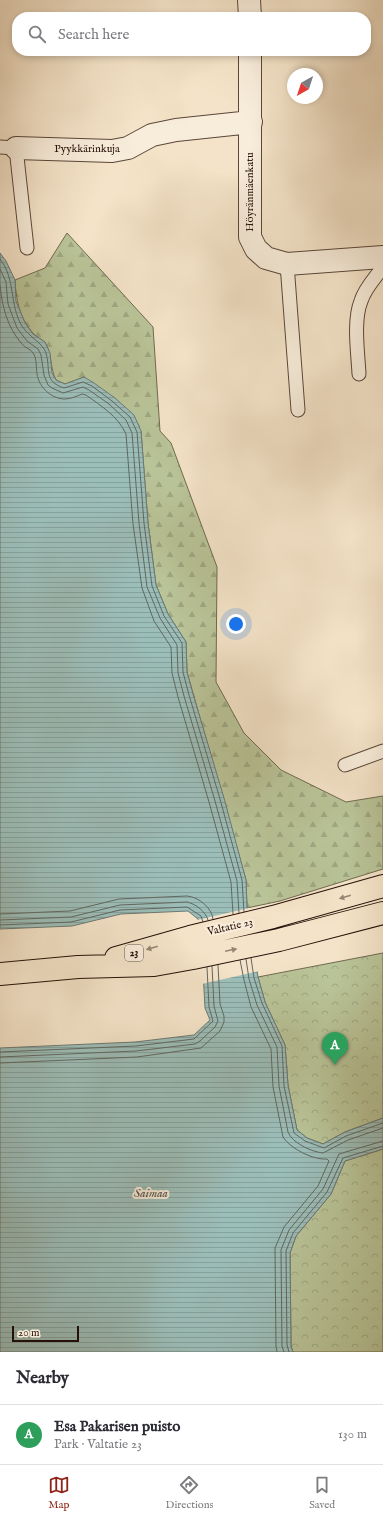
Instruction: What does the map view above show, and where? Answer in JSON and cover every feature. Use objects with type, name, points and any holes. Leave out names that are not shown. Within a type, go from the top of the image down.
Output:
[{"type":"highway","name":"Valtatie 23","points":[[78,967],[190,937],[273,917],[383,886]]},
{"type":"highway","name":"Valtatie 23","points":[[0,974],[78,967],[154,965],[279,940],[383,913]]},
{"type":"street","points":[[249,0],[250,12]]},
{"type":"street","name":"Höyränmäenkatu","points":[[250,56],[250,237],[256,250],[266,258],[287,264],[383,257]]},
{"type":"street","name":"Pyykkärinkuja","points":[[8,148],[112,151],[128,148],[152,135],[176,130],[251,122]]},
{"type":"lane","points":[[8,148],[27,248]]},
{"type":"lane","points":[[287,264],[298,410]]},
{"type":"lane","points":[[359,374],[357,320],[360,301],[368,286],[383,267]]},
{"type":"lane","points":[[345,765],[383,751]]},
{"type":"green space","points":[[67,233],[153,327],[160,431],[171,443],[217,567],[216,682],[244,733],[281,770],[346,802],[383,796],[383,869],[280,901],[247,908],[246,880],[187,672],[186,642],[168,614],[156,585],[148,523],[141,431],[84,377],[65,384],[56,380],[46,344],[33,334],[24,320],[19,308],[15,280],[45,268]]},
{"type":"green space","points":[[383,953],[383,1118],[345,1132],[323,1144],[307,1138],[297,1130],[288,1085],[285,1045],[265,1002],[258,977]]},
{"type":"green space","points":[[383,1149],[383,1352],[293,1352],[291,1346],[290,1253],[296,1236],[331,1194],[345,1161]]},
{"type":"water","name":"Saimaa","points":[[0,253],[6,261],[15,280],[16,301],[25,323],[33,334],[45,342],[50,353],[52,373],[56,380],[65,384],[84,377],[94,383],[115,398],[134,415],[141,431],[148,523],[156,585],[168,614],[186,642],[187,672],[224,798],[246,880],[247,908],[258,977],[265,1002],[285,1045],[288,1085],[297,1130],[307,1138],[323,1144],[345,1132],[383,1118],[383,1149],[345,1161],[331,1194],[296,1236],[290,1253],[291,1346],[293,1352],[0,1352],[0,1048],[135,1042],[194,1035],[210,1020],[205,1008],[202,952],[198,919],[188,911],[121,914],[72,926],[0,929]]},
{"type":"pier","points":[[249,908],[259,971],[202,984],[197,920]]},
{"type":"place","name":"Esa Pakarisen puisto","points":[[335,1065]]}]
